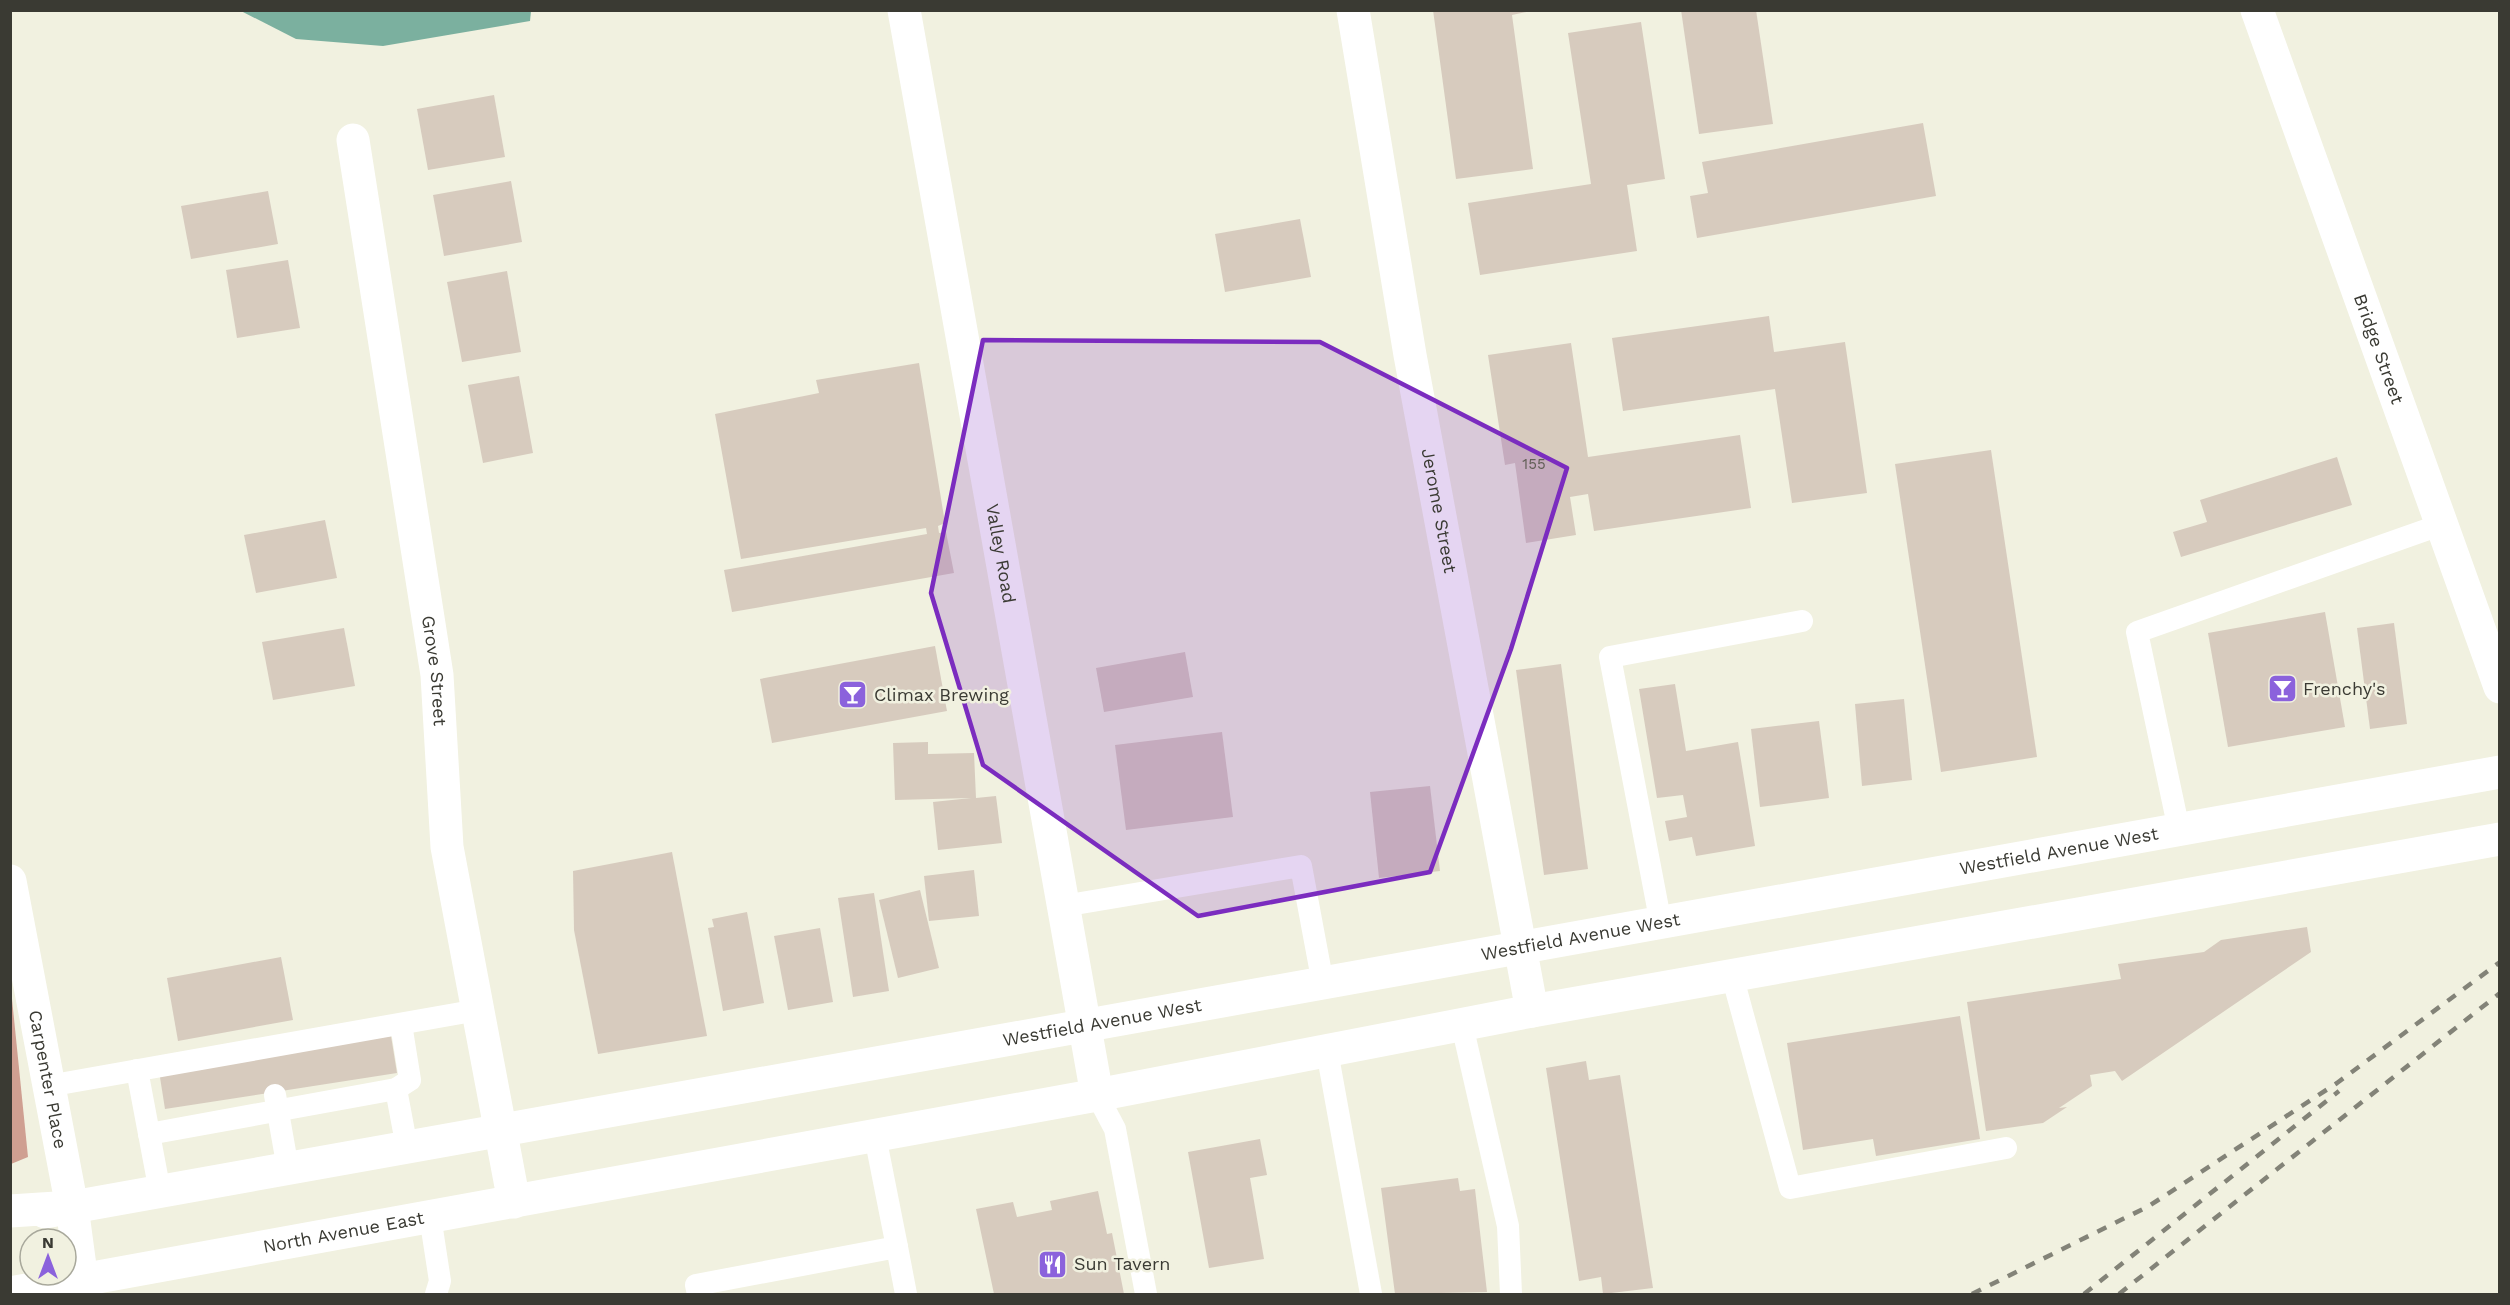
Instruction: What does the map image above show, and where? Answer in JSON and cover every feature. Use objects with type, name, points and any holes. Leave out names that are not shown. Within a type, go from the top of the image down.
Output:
[{"type":"main road","name":"Valley Road","points":[[904,10],[1097,1095]]},
{"type":"main road","name":"Jerome Street","points":[[1353,10],[1410,355],[1532,1011]]},
{"type":"main road","name":"Bridge Street","points":[[2257,10],[2499,687]]},
{"type":"main road","name":"Grove Street","points":[[353,140],[437,675],[447,847],[514,1202]]},
{"type":"main road","name":"Westfield Avenue West","points":[[500,1131],[2499,772]]},
{"type":"main road","points":[[875,1136],[1532,1011],[2499,839]]},
{"type":"main road","name":"Carpenter Place","points":[[10,881],[72,1208],[83,1288]]},
{"type":"main road","points":[[10,1219],[500,1131]]},
{"type":"main road","name":"North Avenue East","points":[[10,1293],[83,1288],[430,1216],[875,1136]]},
{"type":"main road","points":[[10,1212],[72,1208]]},
{"type":"lane","points":[[2179,830],[2137,632],[2440,525]]},
{"type":"lane","points":[[1661,924],[1610,657],[1802,621]]},
{"type":"lane","points":[[1063,906],[1301,866],[1323,984]]},
{"type":"lane","points":[[1732,975],[1790,1188],[2006,1148]]},
{"type":"lane","points":[[48,1086],[137,1070],[267,1052],[478,1010]]},
{"type":"lane","points":[[149,1134],[276,1103],[396,1089],[410,1080],[401,1024]]},
{"type":"lane","points":[[1462,1025],[1508,1226],[1511,1294]]},
{"type":"lane","points":[[1327,1051],[1371,1294]]},
{"type":"lane","points":[[137,1070],[160,1192]]},
{"type":"lane","points":[[396,1089],[407,1148]]},
{"type":"lane","points":[[1097,1095],[1115,1129],[1146,1294]]},
{"type":"lane","points":[[276,1103],[288,1169]]},
{"type":"lane","points":[[875,1136],[906,1294]]},
{"type":"lane","points":[[430,1216],[439,1272],[436,1294]]},
{"type":"lane","points":[[698,1294],[696,1285],[897,1247]]},
{"type":"highlighted area","points":[[983,340],[1320,342],[1567,468],[1511,649],[1430,872],[1198,916],[983,765],[931,593]]},
{"type":"shaded area","points":[[11,989],[28,1157],[10,1164]]},
{"type":"water","points":[[241,11],[531,11],[530,21],[383,46],[296,39]]},
{"type":"building","points":[[1433,10],[1535,10],[1512,15],[1533,169],[1456,179]]},
{"type":"building","points":[[1681,10],[1756,10],[1773,124],[1699,134]]},
{"type":"building","points":[[1641,22],[1665,179],[1627,185],[1637,251],[1480,275],[1468,203],[1591,184],[1568,33]]},
{"type":"building","points":[[494,95],[505,157],[428,170],[417,109]]},
{"type":"building","points":[[1923,123],[1936,196],[1697,238],[1690,196],[1708,193],[1702,162]]},
{"type":"building","points":[[511,181],[522,242],[444,256],[433,195]]},
{"type":"building","points":[[268,191],[278,244],[191,259],[181,206]]},
{"type":"building","points":[[1300,219],[1311,277],[1225,292],[1215,234]]},
{"type":"building","points":[[288,260],[300,328],[237,338],[226,270]]},
{"type":"building","points":[[507,271],[521,352],[462,362],[447,282]]},
{"type":"building","points":[[1769,316],[1774,352],[1845,342],[1867,493],[1792,503],[1775,389],[1623,411],[1612,338]]},
{"type":"building","points":[[1571,343],[1588,457],[1740,435],[1751,508],[1594,531],[1588,494],[1570,497],[1576,535],[1526,543],[1515,463],[1505,465],[1488,355]]},
{"type":"building","points":[[919,363],[945,523],[938,526],[939,533],[946,532],[954,573],[732,612],[724,570],[927,534],[926,528],[741,559],[715,414],[819,393],[816,380]]},
{"type":"building","points":[[519,376],[533,453],[483,463],[468,385]]},
{"type":"building","points":[[1991,450],[2037,757],[1941,772],[1895,464]]},
{"type":"building","points":[[2337,457],[2352,505],[2181,557],[2173,532],[2207,522],[2200,500]]},
{"type":"building","points":[[325,520],[337,578],[256,593],[244,535]]},
{"type":"building","points":[[2325,612],[2345,727],[2228,747],[2208,633]]},
{"type":"building","points":[[2394,623],[2407,724],[2370,729],[2357,628]]},
{"type":"building","points":[[344,628],[355,686],[273,700],[262,642]]},
{"type":"building","name":"Climax Brewing","points":[[935,646],[947,711],[772,743],[760,679]]},
{"type":"building","points":[[1185,652],[1193,697],[1104,712],[1096,668]]},
{"type":"building","points":[[1561,664],[1588,869],[1544,875],[1516,670]]},
{"type":"building","points":[[1675,684],[1686,751],[1738,742],[1755,846],[1696,856],[1692,837],[1669,841],[1665,821],[1687,817],[1683,795],[1657,798],[1639,689]]},
{"type":"building","points":[[1904,699],[1912,780],[1862,786],[1855,704]]},
{"type":"building","points":[[1819,721],[1829,798],[1760,807],[1751,729]]},
{"type":"building","points":[[1222,732],[1233,817],[1126,830],[1115,745]]},
{"type":"building","points":[[928,742],[928,754],[974,753],[976,798],[996,796],[1002,843],[938,850],[933,802],[971,798],[895,800],[893,743]]},
{"type":"building","points":[[1430,786],[1440,871],[1379,878],[1370,792]]},
{"type":"building","points":[[672,852],[707,1036],[598,1054],[574,930],[573,871]]},
{"type":"building","points":[[974,870],[979,916],[929,921],[924,876]]},
{"type":"building","points":[[920,890],[939,968],[898,978],[879,900]]},
{"type":"building","points":[[874,893],[889,991],[853,997],[838,898]]},
{"type":"building","points":[[747,912],[764,1003],[723,1011],[708,928],[714,927],[712,919]]},
{"type":"building","points":[[2307,927],[2311,952],[2122,1081],[2115,1071],[2090,1075],[2092,1086],[2059,1108],[2067,1107],[2043,1123],[1986,1131],[1967,1002],[2121,979],[2118,964],[2204,952],[2221,940]]},
{"type":"building","points":[[820,928],[833,1002],[788,1010],[774,936]]},
{"type":"building","points":[[281,957],[293,1020],[178,1041],[167,978]]},
{"type":"building","points":[[1960,1016],[1980,1139],[1876,1156],[1873,1139],[1803,1150],[1787,1043]]},
{"type":"building","points":[[391,1036],[397,1073],[165,1109],[159,1071]]},
{"type":"building","points":[[1586,1061],[1589,1080],[1620,1075],[1653,1288],[1603,1294],[1601,1277],[1579,1281],[1546,1068]]},
{"type":"building","points":[[1260,1139],[1267,1175],[1250,1178],[1264,1259],[1209,1268],[1188,1152]]},
{"type":"building","points":[[1458,1178],[1460,1191],[1475,1189],[1487,1292],[1395,1294],[1381,1188]]},
{"type":"building","name":"Sun Tavern","points":[[1098,1191],[1107,1234],[1112,1233],[1124,1294],[994,1294],[976,1209],[1013,1202],[1017,1217],[1052,1210],[1050,1201]]},
{"type":"railway","points":[[1972,1294],[2149,1206],[2337,1083],[2500,962]]},
{"type":"railway","points":[[2119,1294],[2500,993]]},
{"type":"railway","points":[[2084,1294],[2339,1091]]},
{"type":"place","name":"Frenchy's","points":[[2282,689]]},
{"type":"place","name":"Climax Brewing","points":[[853,695]]},
{"type":"place","name":"Sun Tavern","points":[[1053,1264]]}]
